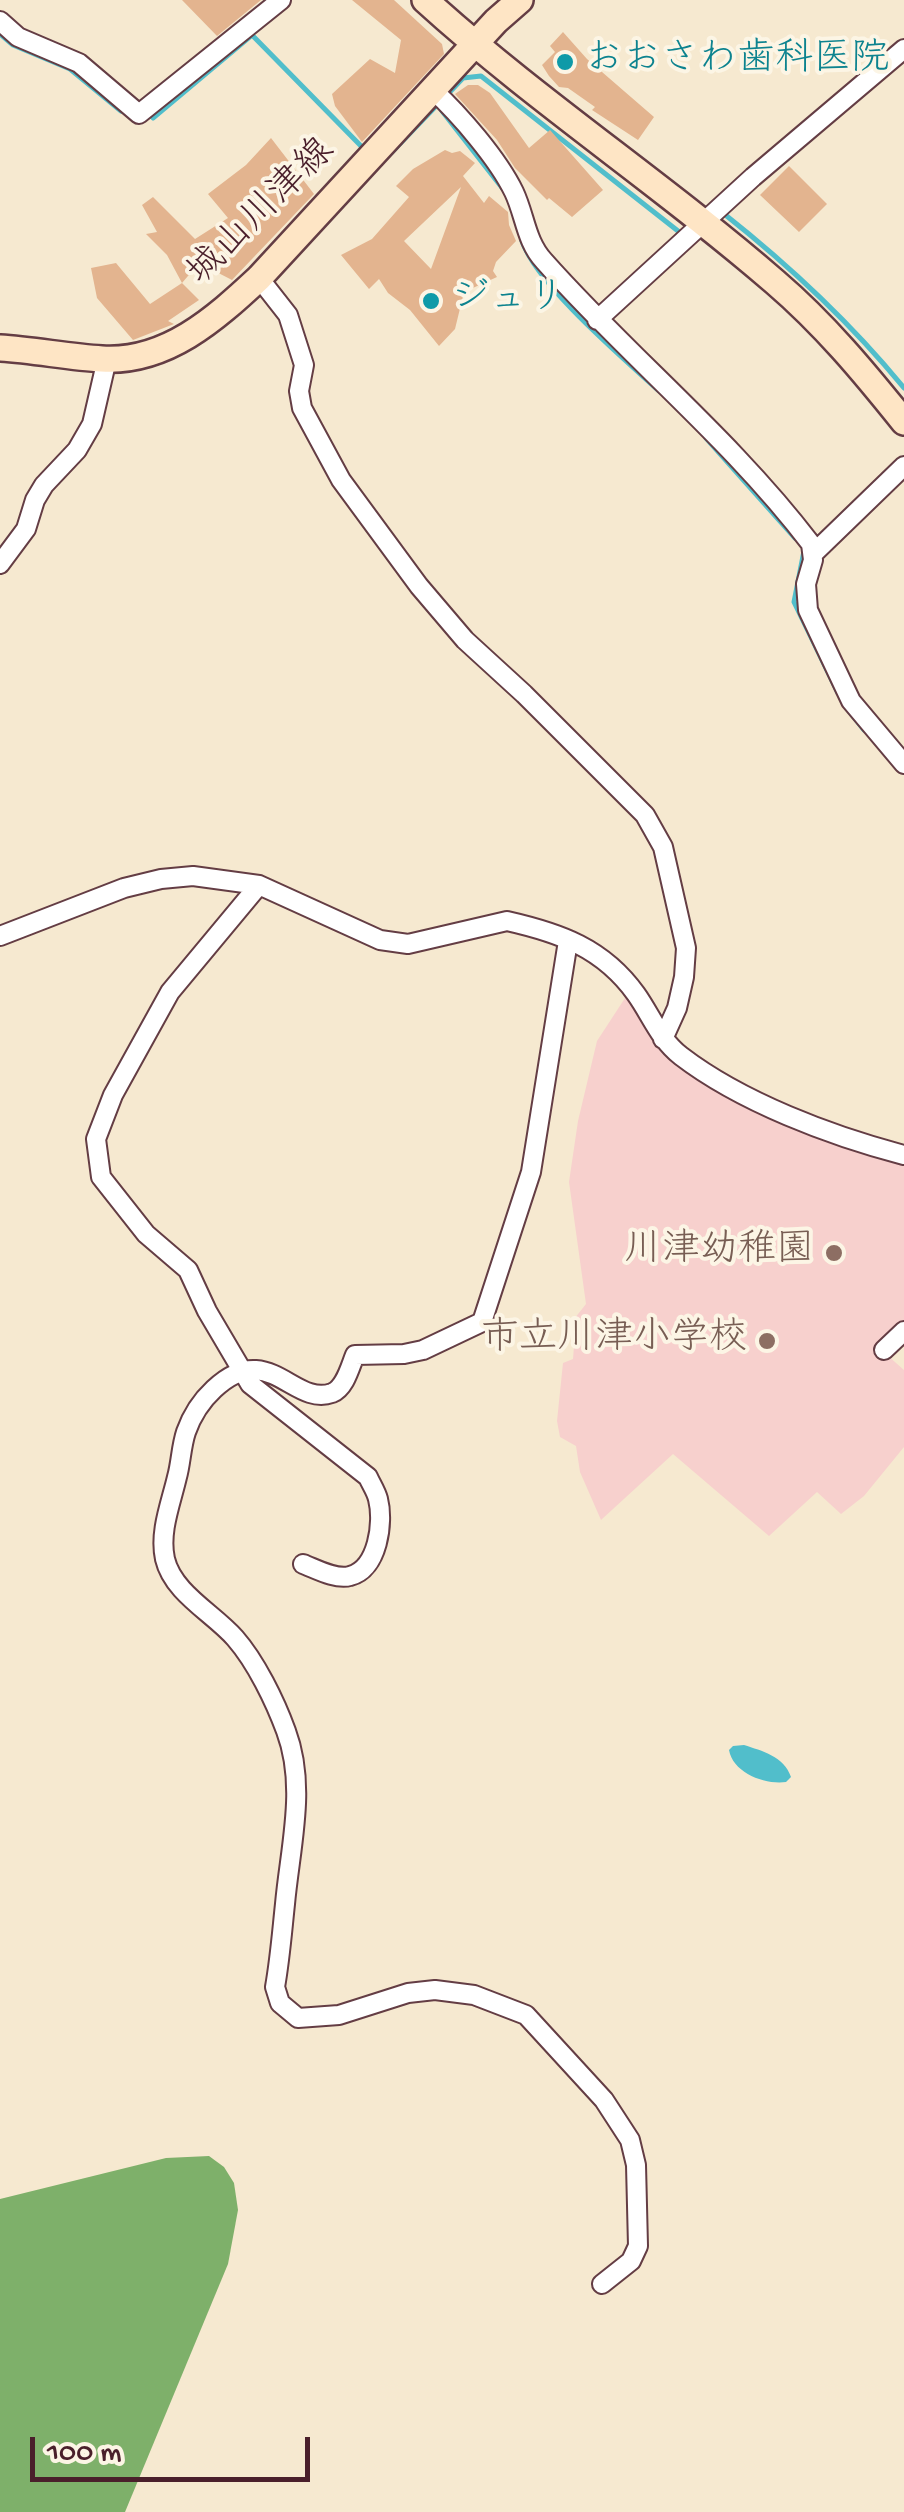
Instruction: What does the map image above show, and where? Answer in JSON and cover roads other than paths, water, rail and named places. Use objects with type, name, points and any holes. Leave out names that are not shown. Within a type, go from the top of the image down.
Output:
[{"type":"main road","points":[[425,0],[802,307],[852,358],[904,422]]},
{"type":"main road","name":"城山川津線","points":[[0,348],[107,359],[151,353],[184,340],[259,278],[439,96],[476,44],[520,0]]},
{"type":"street","points":[[0,22],[18,38],[79,63],[140,114],[281,0]]},
{"type":"street","points":[[597,320],[904,48]]},
{"type":"street","points":[[439,96],[512,187],[540,258],[597,320],[706,424],[806,536],[814,553]]},
{"type":"street","points":[[259,278],[288,315],[304,365],[299,392],[302,408],[340,480],[444,616],[645,815],[663,846],[686,948],[677,1008],[663,1039]]},
{"type":"street","points":[[0,564],[26,529],[44,485],[78,450],[92,424],[107,359]]},
{"type":"street","points":[[904,466],[814,553],[806,584],[808,610],[852,701],[904,764]]},
{"type":"street","points":[[0,936],[67,908],[161,879],[193,876],[259,885],[380,940],[408,944],[507,921],[588,947],[610,963],[636,994],[663,1039],[678,1054],[717,1079],[796,1118],[904,1155]]},
{"type":"street","points":[[259,885],[170,992],[113,1095],[96,1139],[101,1177],[146,1234],[188,1270],[207,1312],[250,1384],[368,1477],[378,1496],[376,1545],[364,1567],[349,1576],[332,1575],[303,1564]]},
{"type":"street","points":[[568,941],[531,1172],[482,1322],[423,1350],[355,1355],[341,1387],[331,1394],[316,1394],[258,1370],[244,1369],[226,1378],[200,1402],[185,1434],[168,1509],[164,1558],[184,1590],[235,1638],[250,1659],[286,1730],[296,1778],[294,1852],[275,1987],[280,2003],[298,2018],[339,2015],[408,1993],[435,1990],[474,1995],[526,2015],[604,2100],[630,2140],[638,2204],[638,2246],[631,2260],[602,2284]]},
{"type":"street","points":[[884,1350],[904,1331]]},
{"type":"water","points":[[744,1745],[778,1759],[791,1777],[786,1782],[769,1782],[743,1771],[729,1750]]},
{"type":"waterway","points":[[0,34],[13,45],[70,69],[121,111]]},
{"type":"waterway","points":[[153,118],[252,35],[366,147]]},
{"type":"waterway","points":[[446,96],[463,78],[481,76],[678,231]]},
{"type":"waterway","points":[[391,153],[438,104]]},
{"type":"waterway","points":[[442,111],[503,189]]},
{"type":"waterway","points":[[723,213],[818,296],[904,388]]},
{"type":"waterway","points":[[522,241],[562,299],[659,391]]},
{"type":"waterway","points":[[706,438],[795,538]]},
{"type":"waterway","points":[[804,551],[794,602],[838,693]]},
{"type":"waterway","points":[[849,711],[864,730]]},
{"type":"place","name":"おおさわ歯科医院","points":[[565,62]]},
{"type":"place","name":"ジュリ","points":[[431,301]]},
{"type":"place","name":"川津幼稚園","points":[[834,1253]]},
{"type":"place","name":"市立川津小学校","points":[[767,1341]]}]
